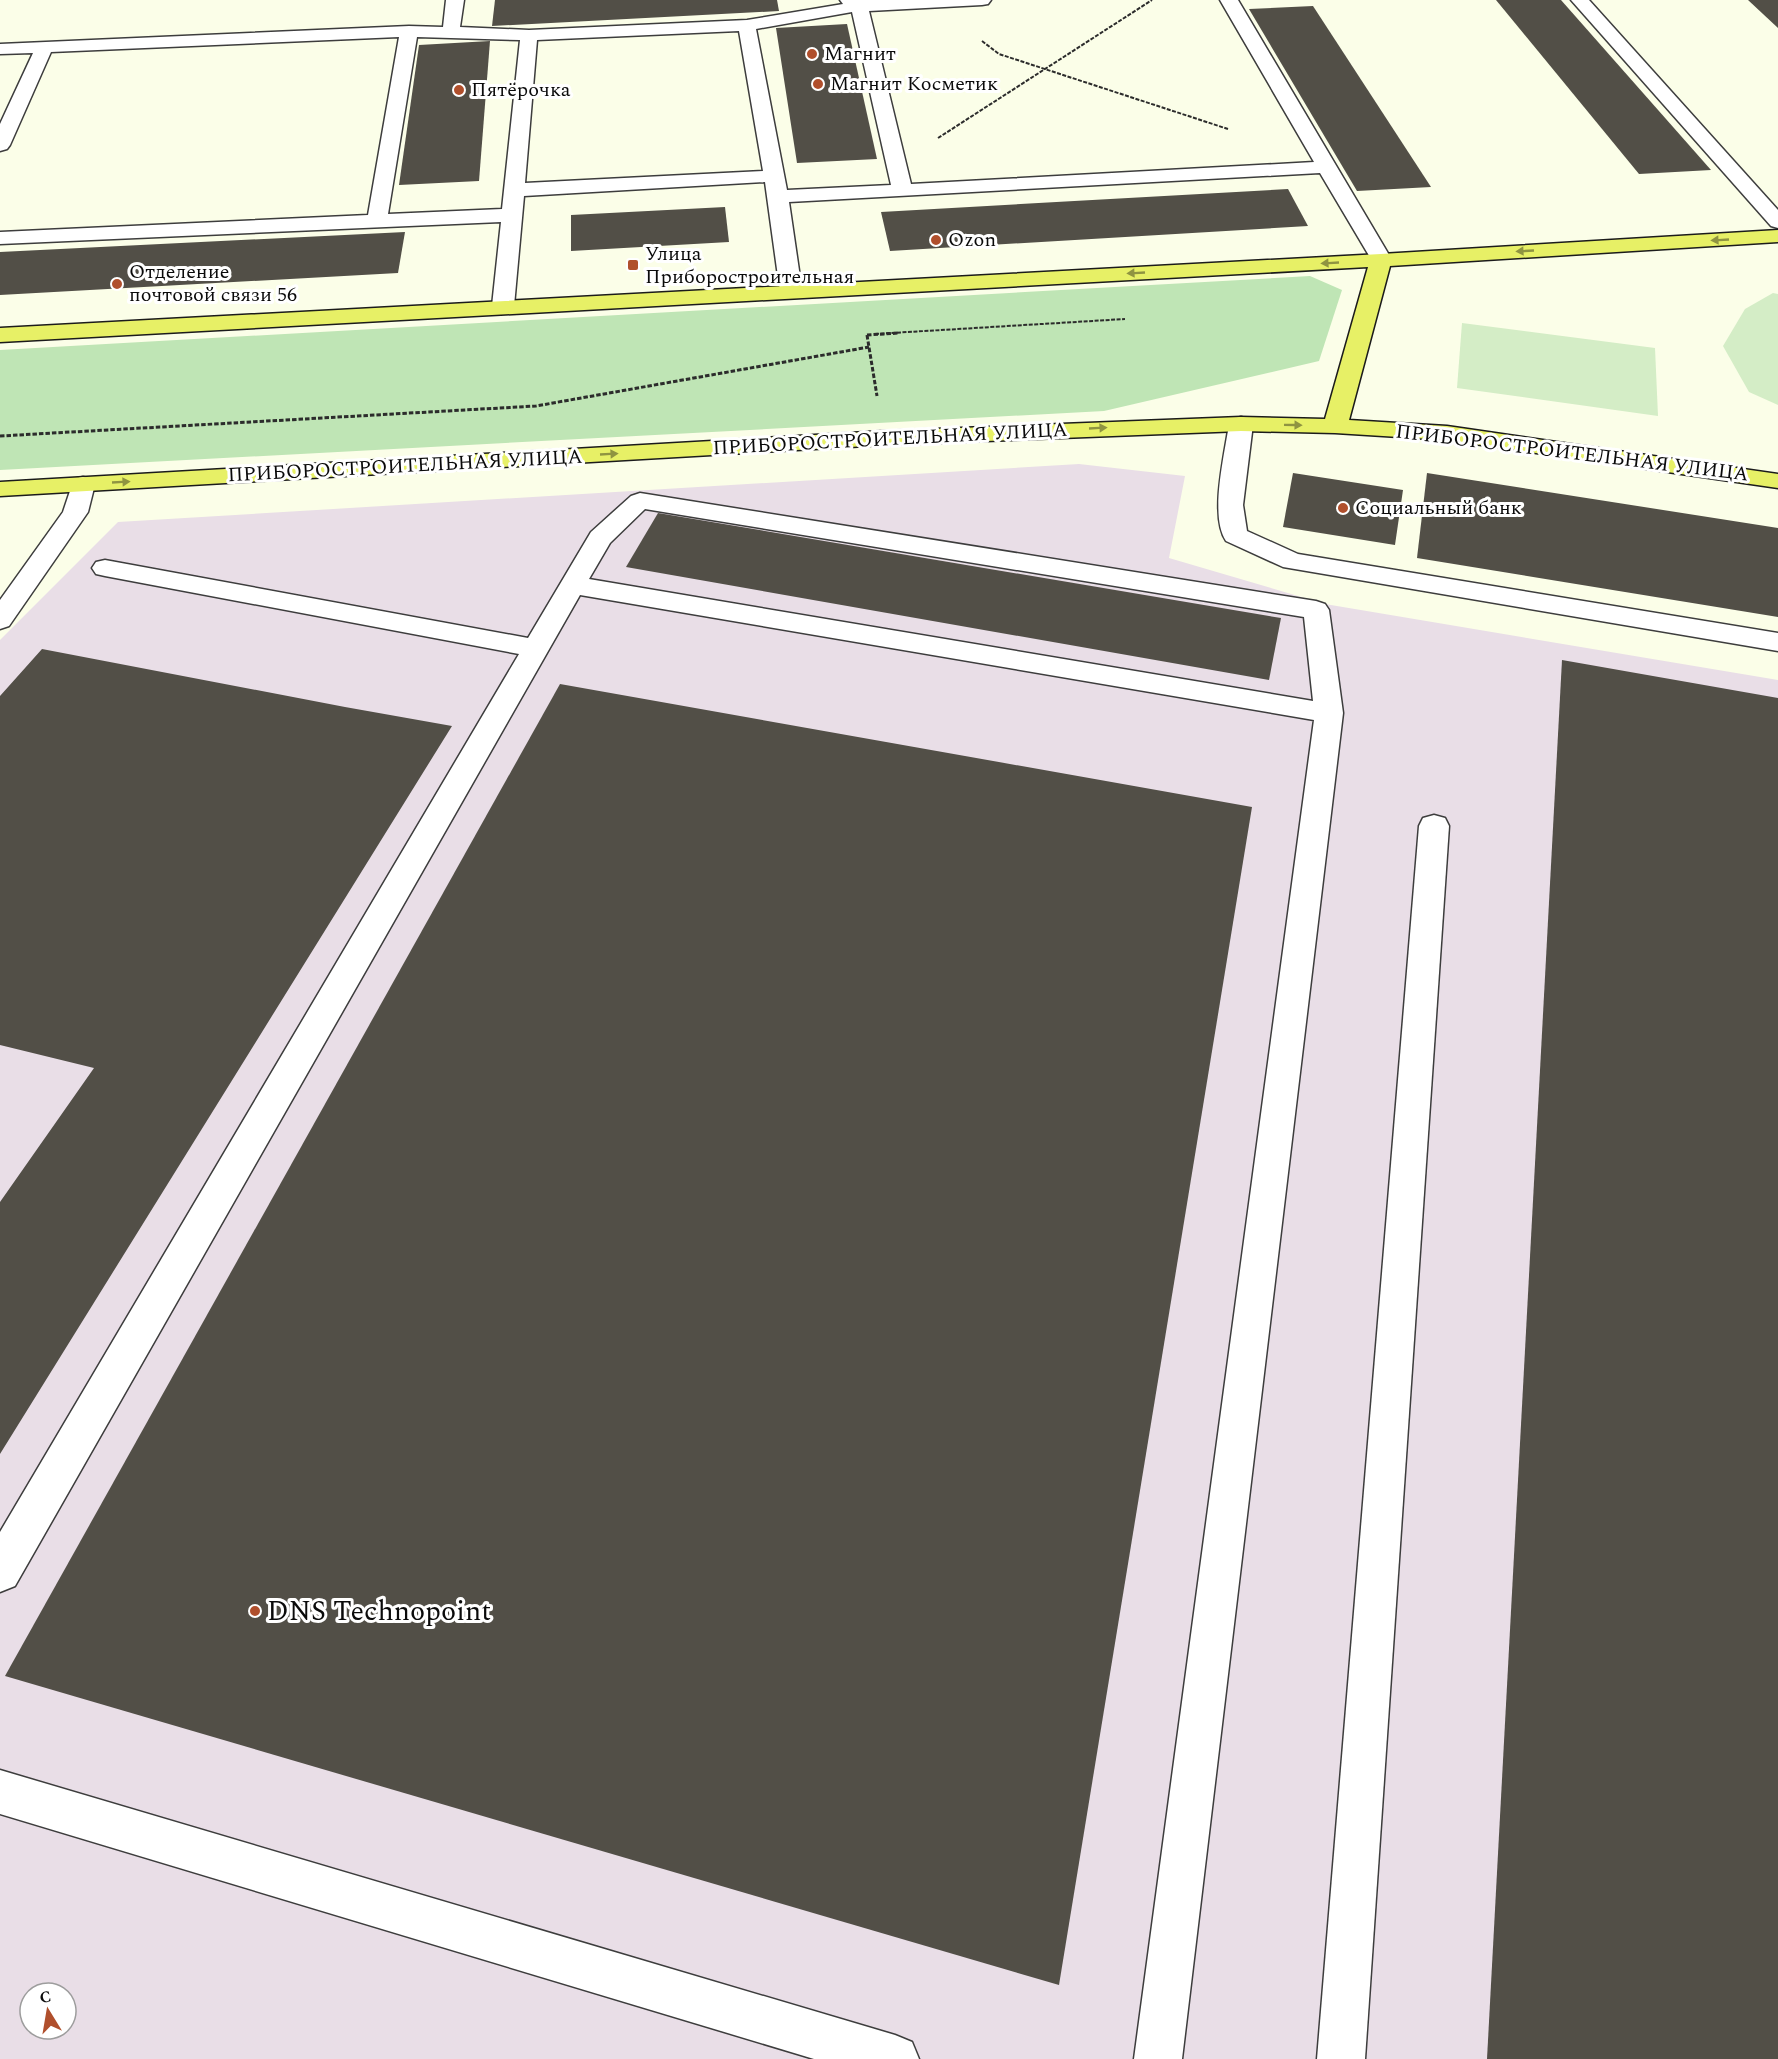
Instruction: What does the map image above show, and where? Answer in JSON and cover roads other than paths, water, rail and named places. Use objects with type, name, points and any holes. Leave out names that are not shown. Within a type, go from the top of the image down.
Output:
[{"type":"main road","points":[[0,335],[1381,260],[1778,236]]},
{"type":"main road","points":[[1335,426],[1381,260]]},
{"type":"main road","name":"ПРИБОРОСТРОИТЕЛЬНАЯ УЛИЦА","points":[[0,489],[884,438],[1241,424],[1335,426],[1447,433],[1778,481]]},
{"type":"lane","points":[[451,32],[455,0]]},
{"type":"lane","points":[[0,49],[409,31],[529,35],[747,25],[854,3],[982,0]]},
{"type":"lane","points":[[1228,0],[1381,260]]},
{"type":"lane","points":[[1580,0],[1778,222]]},
{"type":"lane","points":[[854,3],[902,190]]},
{"type":"lane","points":[[747,25],[778,197],[791,291]]},
{"type":"lane","points":[[377,221],[409,31]]},
{"type":"lane","points":[[503,306],[529,35]]},
{"type":"lane","points":[[0,145],[45,46]]},
{"type":"lane","points":[[778,197],[1326,167]]},
{"type":"lane","points":[[514,190],[773,176]]},
{"type":"lane","points":[[0,238],[512,215]]},
{"type":"lane","points":[[1241,424],[1232,505],[1235,535],[1292,561],[1778,642]]},
{"type":"lane","points":[[0,620],[75,512],[82,484]]},
{"type":"lane","points":[[0,1571],[600,538],[640,501],[1316,610],[1329,714],[1158,2059]]},
{"type":"lane","points":[[105,568],[536,648]]},
{"type":"lane","points":[[572,585],[1329,714]]},
{"type":"lane","points":[[1341,2059],[1434,826]]},
{"type":"lane","points":[[0,1792],[895,2059]]},
{"type":"place","name":"Магнит","points":[[812,54]]},
{"type":"place","name":"Магнит Косметик","points":[[818,84]]},
{"type":"place","name":"Пятёрочка","points":[[459,90]]},
{"type":"place","name":"Ozon","points":[[936,240]]},
{"type":"place","name":"Улица Приборостроительная","points":[[633,265]]},
{"type":"place","name":"Отделение почтовой связи 56","points":[[117,284]]},
{"type":"place","name":"Социальный банк","points":[[1343,508]]},
{"type":"place","name":"DNS Technopoint","points":[[255,1611]]}]
